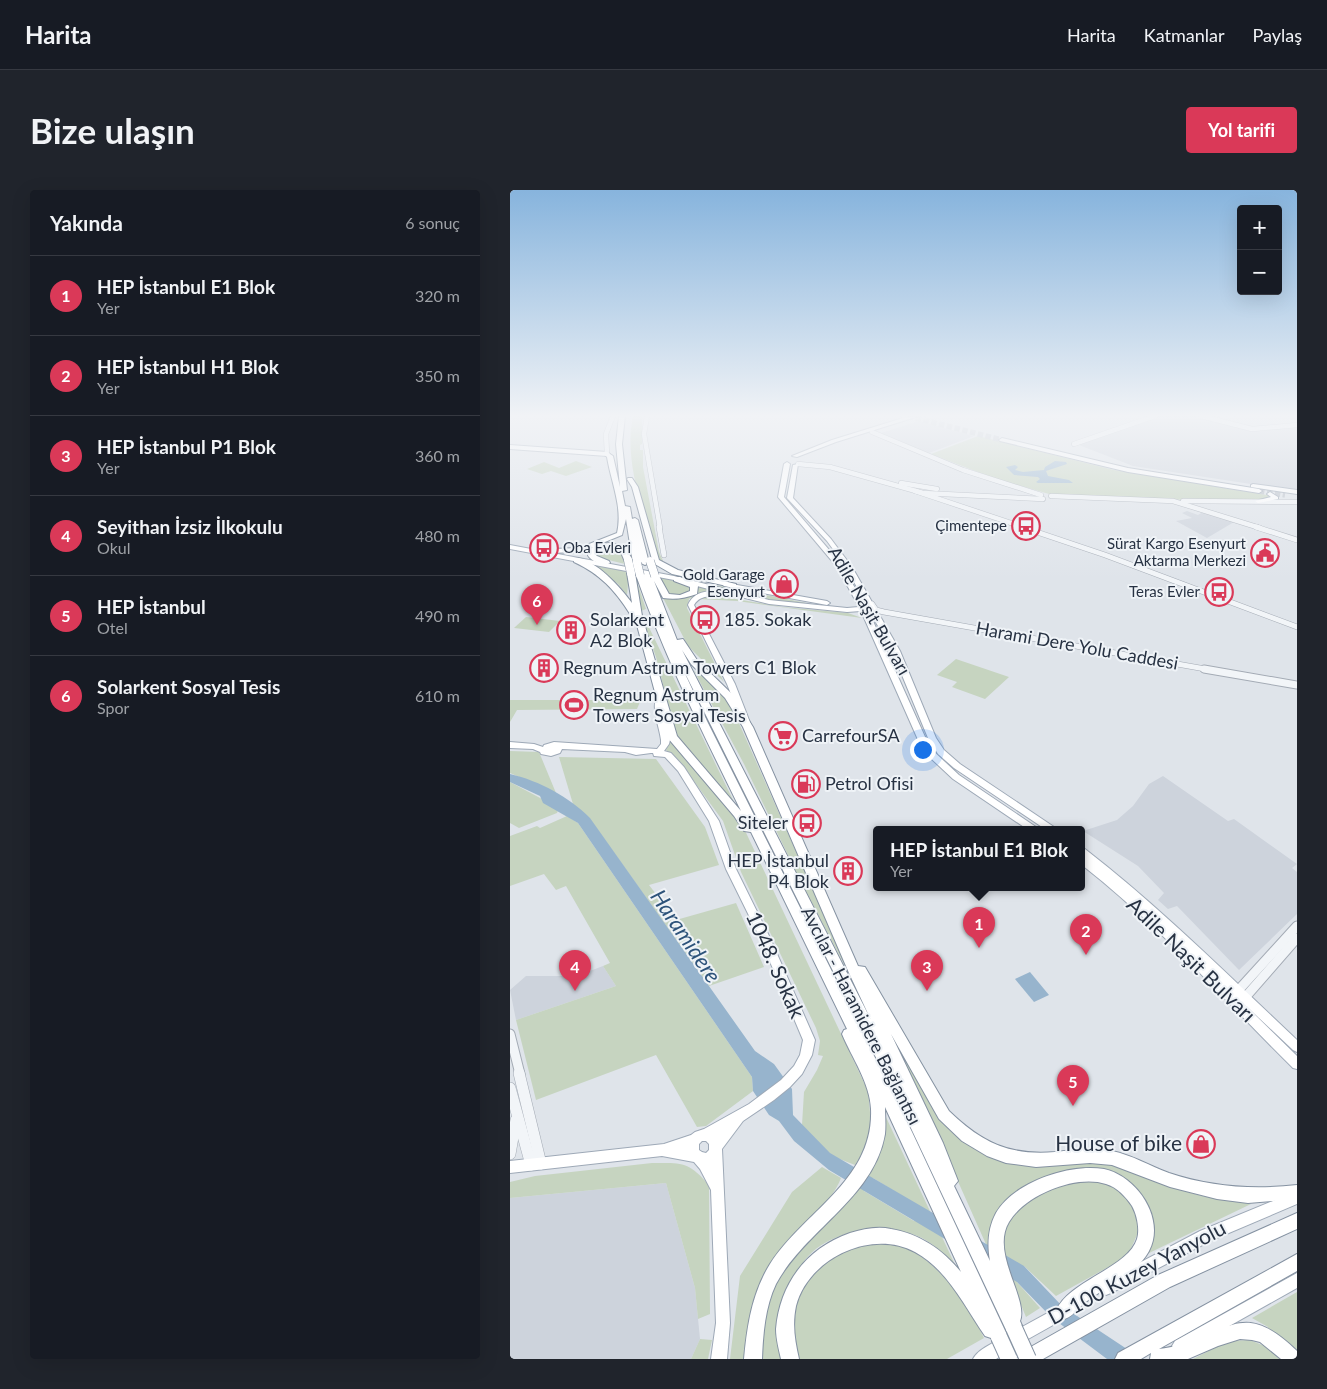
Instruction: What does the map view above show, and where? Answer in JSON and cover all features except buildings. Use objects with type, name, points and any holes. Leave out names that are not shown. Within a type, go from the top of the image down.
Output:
[{"type":"highway","points":[[612,471],[618,489]]},
{"type":"highway","points":[[617,471],[628,560]]},
{"type":"highway","name":"Avcılar - Haramidere Bağlantısı","points":[[623,471],[644,562],[666,622],[731,758],[965,1224],[1027,1359]]},
{"type":"highway","points":[[629,471],[640,543],[648,574],[638,616]]},
{"type":"highway","points":[[630,479],[635,487],[656,561],[675,572],[733,586]]},
{"type":"highway","points":[[552,551],[580,550],[615,538],[621,532],[622,519]]},
{"type":"highway","points":[[606,562],[594,558],[590,553],[600,546],[614,545],[623,549],[628,560],[648,574],[666,596],[681,597],[694,592],[694,586],[691,583],[674,578]]},
{"type":"highway","points":[[577,560],[591,566],[616,586],[638,616],[675,742],[742,818],[770,871],[783,887]]},
{"type":"highway","name":"Avcılar - Haramidere Bağlantısı","points":[[648,574],[655,618],[678,669],[924,1173],[1009,1359]]},
{"type":"highway","points":[[666,622],[694,662],[729,696],[748,727],[856,973],[936,1144],[965,1224]]},
{"type":"highway","points":[[834,921],[937,1105],[953,1125],[971,1141],[998,1154],[1017,1158],[1036,1160],[1084,1155],[1114,1159],[1185,1185],[1232,1196],[1297,1192]]},
{"type":"highway","points":[[753,1359],[758,1309],[772,1275],[800,1240],[851,1187],[873,1150],[877,1135],[878,1107],[870,1080],[849,1034],[845,1014]]},
{"type":"highway","points":[[1014,1328],[997,1246],[999,1224],[1004,1214],[1026,1194],[1054,1182],[1091,1175],[1112,1179],[1127,1190],[1140,1207],[1146,1225],[1144,1245],[1134,1258],[1073,1300],[1064,1310]]},
{"type":"highway","points":[[1027,1359],[1164,1281],[1297,1221]]},
{"type":"highway","points":[[790,1359],[785,1340],[788,1308],[793,1292],[806,1271],[814,1261],[832,1248],[858,1238],[876,1235],[902,1238],[918,1244],[934,1256],[999,1338]]},
{"type":"highway","points":[[1124,1359],[1297,1262]]},
{"type":"highway","points":[[1157,1358],[1182,1353],[1223,1333],[1246,1329],[1273,1341],[1293,1359]]},
{"type":"main road","name":"Adile Naşit Bulvarı","points":[[786,471],[782,497],[832,554],[864,606],[896,652],[937,746],[957,766],[1047,826]]},
{"type":"main road","name":"Adile Naşit Bulvarı","points":[[796,471],[790,498],[840,554],[864,594],[864,606]]},
{"type":"main road","points":[[1135,471],[1297,496]]},
{"type":"main road","points":[[1141,471],[1160,475]]},
{"type":"main road","points":[[1258,501],[1276,498],[1264,491]]},
{"type":"main road","points":[[1276,502],[1281,500],[1283,494]]},
{"type":"main road","points":[[510,545],[606,562],[648,574],[733,586],[847,607],[864,606]]},
{"type":"main road","points":[[510,545],[674,578],[769,602],[844,610],[862,614],[875,622]]},
{"type":"main road","points":[[739,595],[706,593],[693,599],[691,605],[735,693],[748,727]]},
{"type":"main road","points":[[800,606],[810,604],[807,600]]},
{"type":"main road","points":[[844,610],[864,606]]},
{"type":"main road","name":"Adile Naşit Bulvarı","points":[[875,622],[913,721],[926,749],[941,765],[1029,826]]},
{"type":"main road","points":[[901,689],[912,687]]},
{"type":"main road","points":[[510,745],[658,753],[664,746],[665,740],[658,706],[660,696]]},
{"type":"main road","points":[[913,721],[924,719]]},
{"type":"main road","points":[[526,746],[544,750],[548,754],[555,747]]},
{"type":"main road","name":"1048. Sokak","points":[[658,753],[694,792],[718,828],[731,869],[765,938],[809,1040],[808,1054],[796,1074],[739,1118],[701,1137],[662,1150]]},
{"type":"main road","name":"Adile Naşit Bulvarı","points":[[1085,853],[1120,881],[1238,998],[1297,1064]]},
{"type":"main road","name":"Adile Naşit Bulvarı","points":[[1085,862],[1115,886],[1238,998],[1297,1048]]},
{"type":"main road","name":"1048. Sokak","points":[[716,1148],[739,1118]]},
{"type":"main road","points":[[717,1188],[706,1165],[696,1156],[692,1149],[701,1137],[713,1137],[716,1148],[723,1314],[719,1359]]},
{"type":"main road","points":[[510,1167],[662,1150],[696,1156],[710,1156],[716,1148]]},
{"type":"main road","name":"D-100 Kuzey Yanyolu","points":[[981,1359],[1064,1310],[1190,1243],[1236,1221],[1297,1197]]},
{"type":"main road","points":[[1157,1358],[1297,1280]]},
{"type":"street","points":[[650,471],[664,555]]},
{"type":"street","points":[[840,471],[929,493],[1105,555],[1297,626]]},
{"type":"street","points":[[847,471],[915,491],[929,493],[1051,497],[1111,502],[1276,502],[1297,496]]},
{"type":"street","points":[[965,471],[1041,497]]},
{"type":"street","points":[[1178,502],[1297,540]]},
{"type":"street","name":"Harami Dere Yolu Caddesi","points":[[864,594],[878,610],[1026,639]]},
{"type":"street","name":"Harami Dere Yolu Caddesi","points":[[875,622],[880,616],[887,616],[1297,687]]},
{"type":"street","points":[[1238,998],[1297,926]]},
{"type":"street","points":[[1238,998],[1297,938]]},
{"type":"street","points":[[510,1034],[536,1165]]},
{"type":"street","points":[[510,1088],[517,1117],[536,1165]]},
{"type":"street","points":[[510,1154],[517,1117]]},
{"type":"shaded area","points":[[1163,471],[1297,471],[1297,491]]},
{"type":"shaded area","points":[[1187,511],[1198,515],[1203,512],[1234,522],[1207,538],[1176,521],[1192,518],[1182,513]]},
{"type":"shaded area","points":[[1163,776],[1228,821],[1234,819],[1297,864],[1292,868],[1297,872],[1297,914],[1239,970],[1177,906],[1168,909],[1158,900],[1164,893],[1138,866],[1085,832],[1085,830],[1117,820],[1133,806],[1149,784]]},
{"type":"shaded area","points":[[603,966],[616,986],[516,1020],[510,990],[526,976],[577,976]]},
{"type":"shaded area","points":[[666,1183],[695,1288],[700,1339],[691,1359],[510,1359],[510,1198]]},
{"type":"green space","points":[[532,471],[582,471],[566,476],[551,471],[542,474]]},
{"type":"green space","points":[[633,471],[644,471],[659,552],[664,563],[668,565],[658,561]]},
{"type":"green space","points":[[974,471],[1117,471],[1267,495],[1274,497],[1274,499],[1129,500],[1056,496]]},
{"type":"green space","points":[[605,547],[618,548],[622,553],[626,564],[628,576],[627,595],[618,584],[597,568],[597,566],[600,566],[622,570],[625,564],[600,558],[593,554],[593,551]]},
{"type":"green space","points":[[635,576],[646,609],[641,611],[734,802],[720,789],[676,736],[656,657],[638,607]]},
{"type":"green space","points":[[658,576],[690,586],[691,591],[677,596],[669,595]]},
{"type":"green space","points":[[710,584],[807,603],[804,605],[758,599]]},
{"type":"green space","points":[[702,586],[714,590],[689,599],[687,608],[724,682],[688,646],[662,596],[678,599],[693,589]]},
{"type":"green space","points":[[712,595],[783,607],[848,613],[862,618],[737,601],[699,599]]},
{"type":"green space","points":[[526,617],[560,621],[549,632],[514,628]]},
{"type":"green space","points":[[956,659],[1009,677],[985,699],[952,687],[957,682],[937,675]]},
{"type":"green space","points":[[694,671],[717,688],[734,712],[858,991],[799,878],[744,764]]},
{"type":"green space","name":"Regnum Astrum Towers Sosyal Tesis","points":[[628,696],[642,697],[637,709],[517,710],[510,722],[510,700],[626,700]]},
{"type":"green space","points":[[669,739],[740,820],[868,1091],[871,1123],[868,1144],[855,1165],[832,1156],[802,1125],[804,1092],[823,1056],[818,1055],[820,1041],[816,1028],[741,872],[723,821],[682,765],[666,750]]},
{"type":"green space","points":[[510,751],[539,752],[556,793],[510,773]]},
{"type":"green space","points":[[559,757],[656,759],[705,827],[719,865],[649,885],[676,920],[736,903],[764,967],[709,986],[590,819],[573,804]]},
{"type":"green space","points":[[510,782],[559,808],[557,813],[519,828],[510,823]]},
{"type":"green space","points":[[567,816],[578,823],[752,1077],[753,1091],[706,1126],[697,1127],[656,1055],[536,1100],[516,1020],[616,986],[603,966],[610,963],[566,886],[556,890],[544,874],[510,886],[510,836],[537,826],[540,828]]},
{"type":"green space","points":[[894,1038],[933,1107],[947,1125],[964,1141],[984,1154],[1008,1163],[1037,1167],[1085,1161],[1101,1162],[1124,1168],[1180,1190],[1221,1200],[1251,1204],[1147,1254],[1152,1230],[1150,1213],[1141,1197],[1125,1179],[1032,1183],[989,1251]]},
{"type":"green space","points":[[885,1115],[957,1269],[932,1244],[907,1233],[872,1229],[837,1237],[821,1245],[808,1256],[799,1270],[781,1331],[781,1359],[759,1359],[765,1305],[774,1283],[884,1131]],"holes":[[[873,1178],[922,1208],[914,1221],[864,1191]]]},
{"type":"green space","points":[[652,1163],[671,1163],[690,1167],[709,1185],[710,1314],[698,1319],[695,1288],[666,1183],[510,1198],[510,1182],[535,1176]]},
{"type":"green space","points":[[822,1167],[841,1178],[837,1187],[826,1202],[779,1251],[769,1266],[756,1293],[752,1307],[745,1359],[730,1359],[740,1276],[792,1192]]},
{"type":"green space","points":[[1087,1179],[1110,1185],[1125,1195],[1135,1211],[1139,1235],[1137,1235],[1129,1253],[1123,1259],[1056,1296],[1024,1266],[1017,1282],[1040,1308],[1026,1317],[1006,1263],[1005,1232],[1011,1217],[1023,1203],[1042,1190]]},
{"type":"green space","points":[[901,1243],[928,1262],[950,1284],[977,1323],[984,1338],[947,1359],[797,1359],[793,1349],[793,1306],[800,1285],[848,1244]]},
{"type":"green space","points":[[1297,1292],[1297,1353],[1268,1330],[1268,1327],[1252,1318]]},
{"type":"green space","points":[[700,1339],[712,1340],[708,1359],[691,1359]]},
{"type":"green space","points":[[1250,1340],[1272,1349],[1281,1359],[1193,1359],[1228,1341]]},
{"type":"water","points":[[1010,471],[1047,471],[1048,476],[1069,480],[1073,483],[1038,483],[1036,482],[1040,479],[1038,477],[1014,475]]},
{"type":"water","points":[[510,774],[543,785],[573,803],[590,818],[755,1051],[774,1064],[792,1089],[793,1115],[830,1153],[1024,1266],[1062,1306],[1142,1359],[1107,1359],[1051,1317],[1017,1282],[829,1170],[794,1141],[779,1121],[769,1115],[753,1091],[752,1077],[578,823],[543,803],[540,796],[510,782]]},
{"type":"water","points":[[1030,972],[1049,995],[1034,1002],[1015,979]]},
{"type":"tunnel","points":[[1259,491],[1285,495]]},
{"type":"place","name":"Çimentepe","points":[[1026,526]]},
{"type":"place","name":"Oba Evleri","points":[[544,548]]},
{"type":"place","name":"Sürat Kargo Esenyurt Aktarma Merkezi","points":[[1265,553]]},
{"type":"place","name":"Gold Garage Esenyurt","points":[[784,584]]},
{"type":"place","name":"Teras Evler","points":[[1219,592]]},
{"type":"place","name":"185. Sokak","points":[[705,620]]},
{"type":"place","name":"Solarkent Sosyal Tesis","points":[[537,625]]},
{"type":"place","name":"Solarkent A2 Blok","points":[[571,630]]},
{"type":"place","name":"Regnum Astrum Towers C1 Blok","points":[[544,668]]},
{"type":"place","name":"Regnum Astrum Towers Sosyal Tesis","points":[[574,705]]},
{"type":"place","name":"CarrefourSA","points":[[783,736]]},
{"type":"place","name":"Petrol Ofisi","points":[[806,784]]},
{"type":"place","name":"Siteler","points":[[807,823]]},
{"type":"place","name":"HEP İstanbul P4 Blok","points":[[848,871]]},
{"type":"place","name":"HEP İstanbul E1 Blok","points":[[979,948]]},
{"type":"place","name":"HEP İstanbul H1 Blok","points":[[1086,955]]},
{"type":"place","name":"Seyithan İzsiz İlkokulu","points":[[575,991]]},
{"type":"place","name":"HEP İstanbul P1 Blok","points":[[927,991]]},
{"type":"place","name":"HEP İstanbul","points":[[1073,1106]]},
{"type":"place","name":"House of bike","points":[[1201,1144]]},
{"type":"water label","name":"Haramidere","points":[[686,936]]}]
